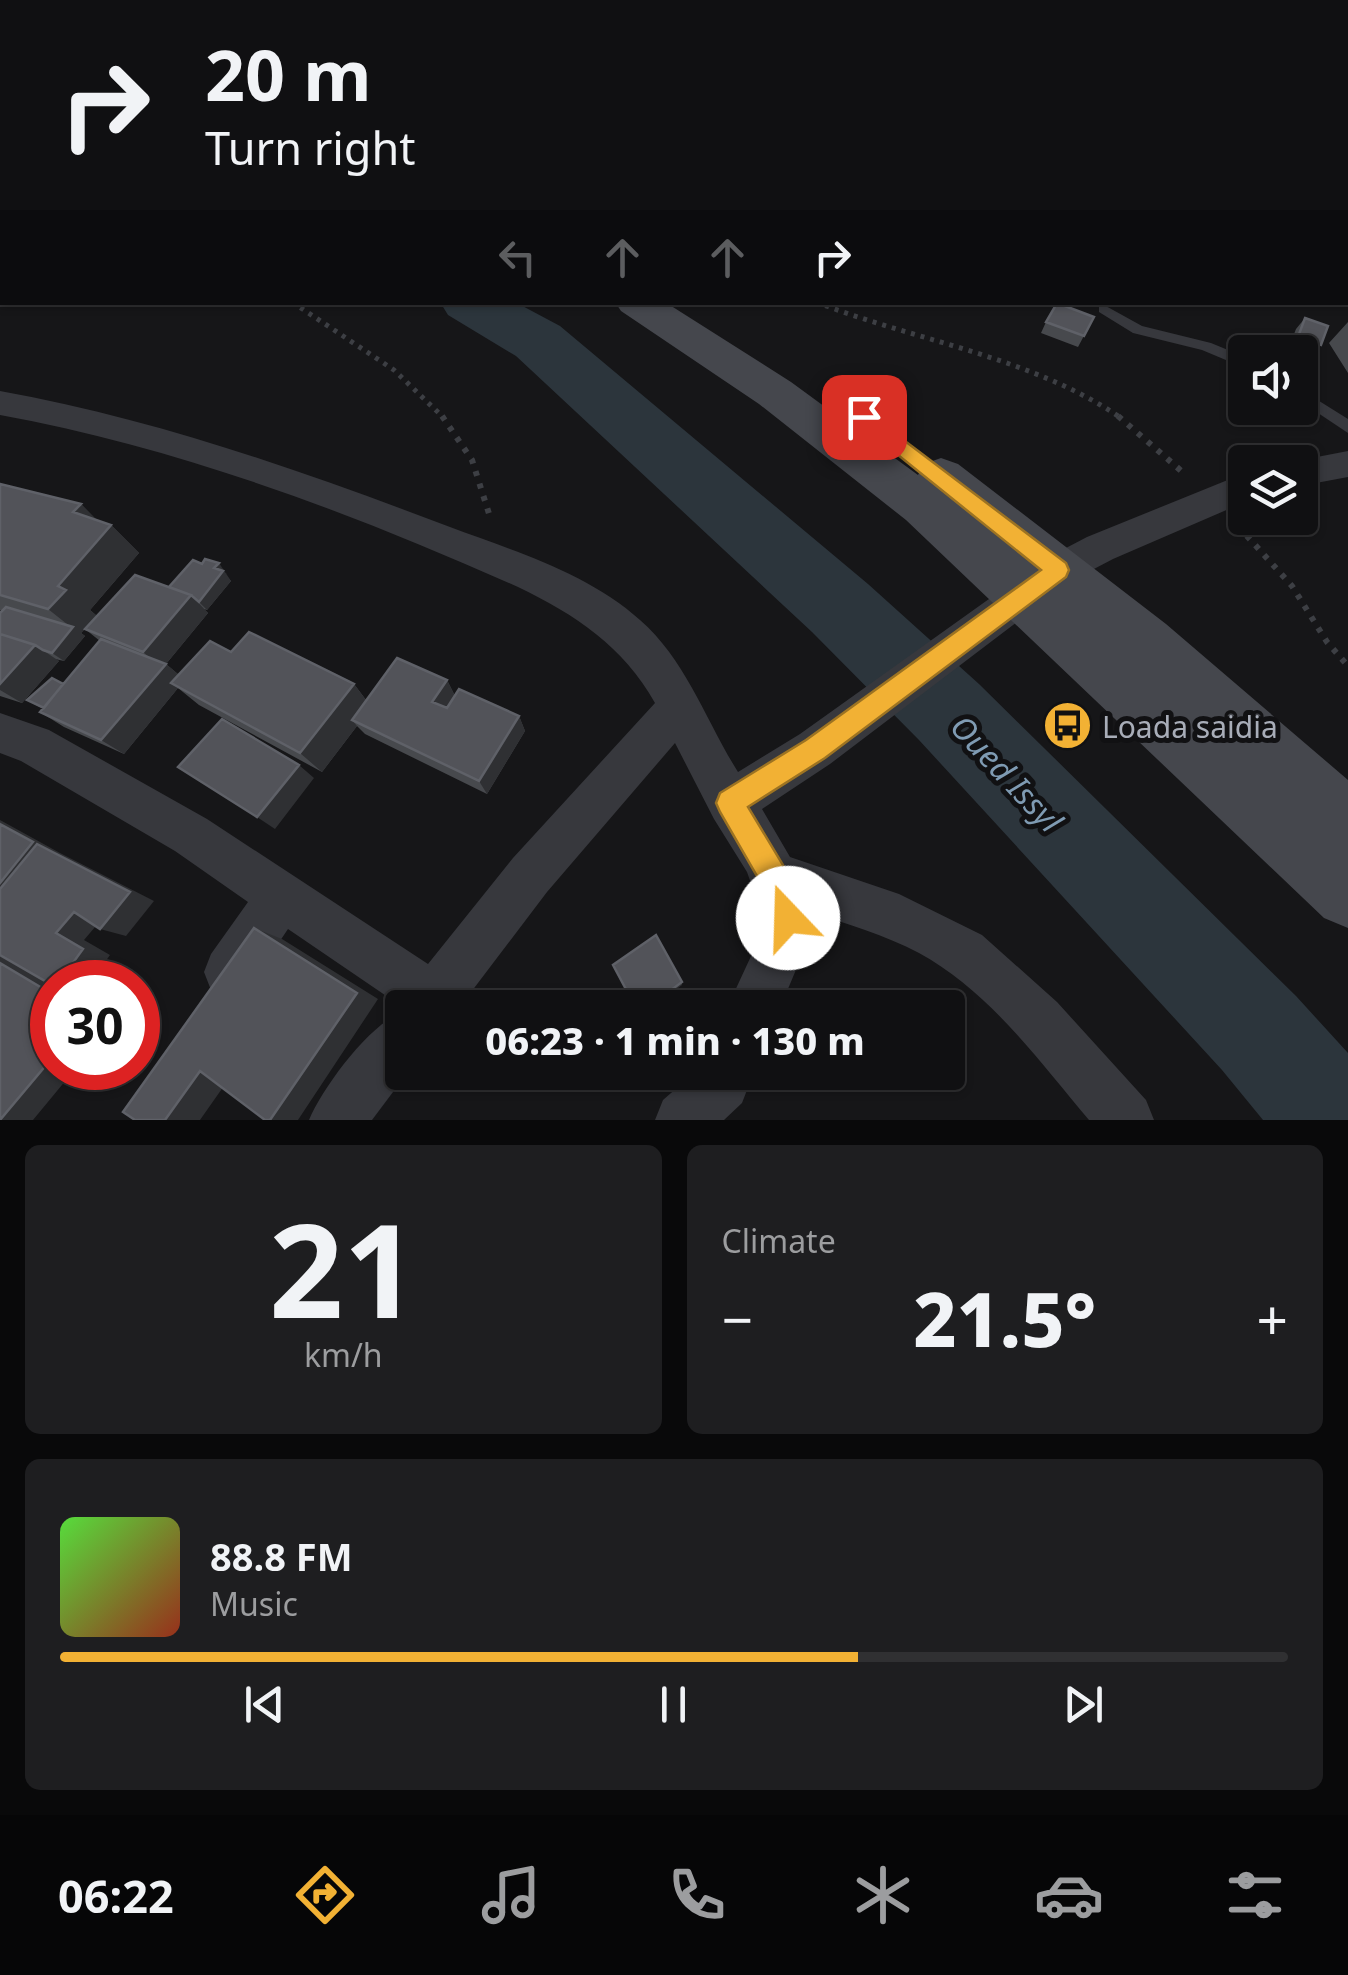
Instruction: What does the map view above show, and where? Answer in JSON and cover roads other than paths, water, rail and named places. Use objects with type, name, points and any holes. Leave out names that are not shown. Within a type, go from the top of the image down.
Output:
[{"type":"main road","points":[[640,305],[790,404],[924,506],[1041,582],[1146,642],[1348,822]]},
{"type":"main road","points":[[697,305],[804,374],[894,439],[1041,582],[1092,662],[1348,894]]},
{"type":"street","points":[[0,404],[128,429],[298,482],[564,590],[622,629],[646,655],[773,876],[788,918],[785,937],[761,987]]},
{"type":"street","points":[[1318,470],[1348,464]]},
{"type":"street","points":[[730,803],[815,749],[1041,582],[1100,548],[1228,494]]},
{"type":"street","points":[[440,990],[530,875],[678,708]]},
{"type":"street","points":[[0,734],[34,745],[191,835],[281,896],[393,990]]},
{"type":"street","points":[[773,876],[866,906],[939,938],[971,958],[1058,1044],[1126,1120]]},
{"type":"street","points":[[205,1008],[281,896]]},
{"type":"street","points":[[338,1120],[385,1060]]},
{"type":"street","points":[[682,1120],[716,1090]]},
{"type":"lane","points":[[1104,309],[1138,330],[1206,346],[1228,356]]},
{"type":"lane","points":[[1318,406],[1348,426]]},
{"type":"waterway","name":"Oued Issyl","points":[[474,305],[538,341],[840,608],[949,712],[1259,1033],[1334,1120]]},
{"type":"place","name":"Loada saidia","points":[[1067,726]]}]
